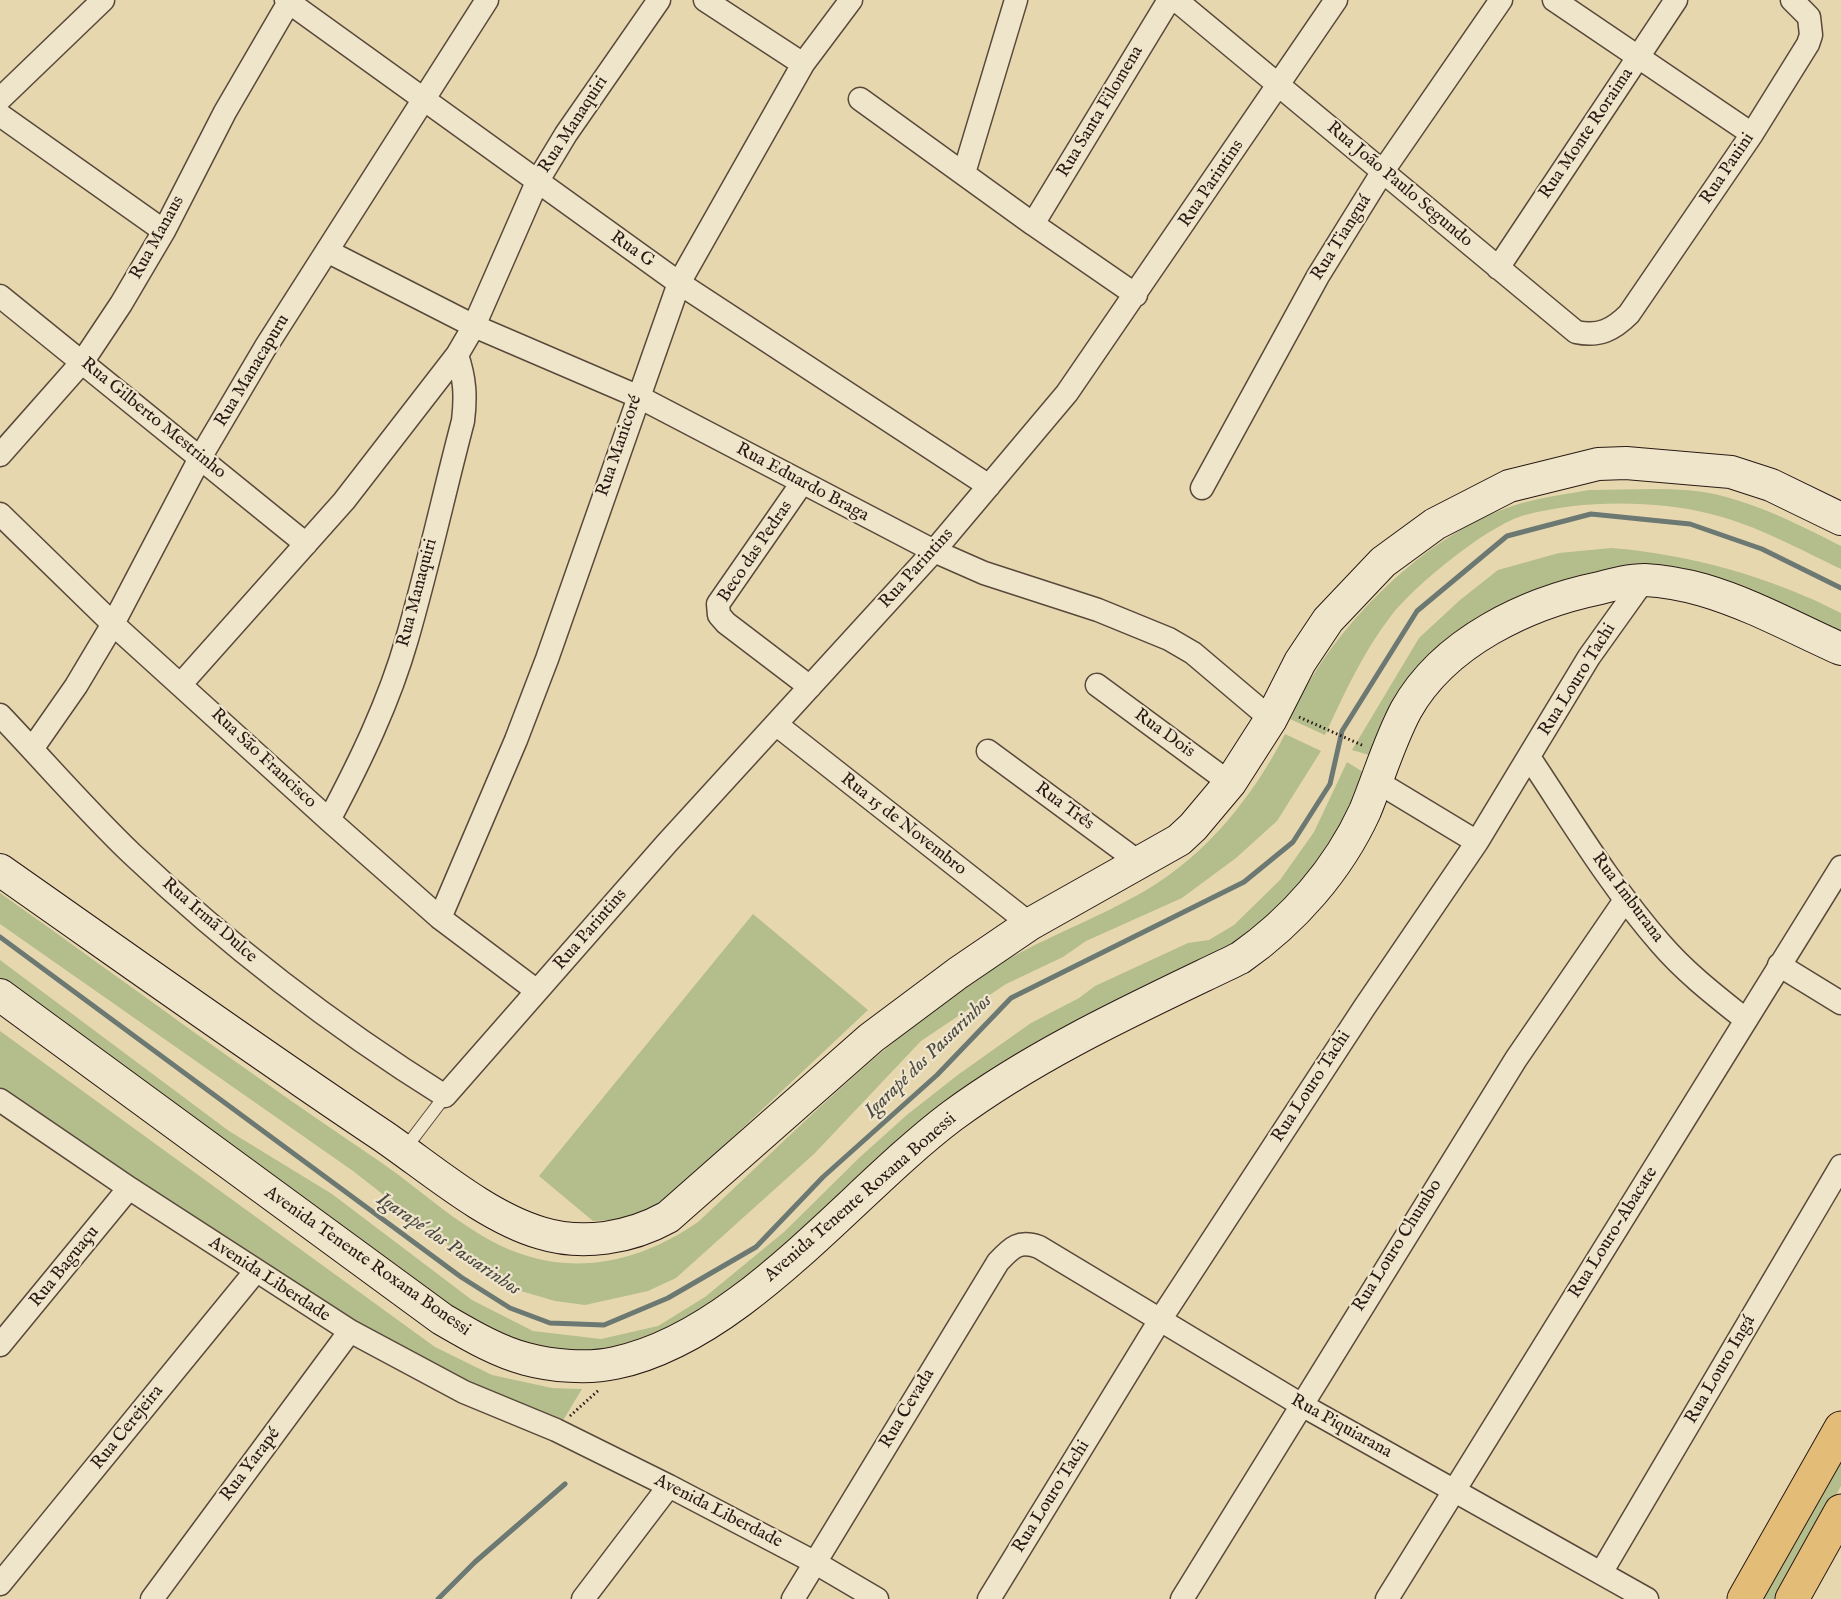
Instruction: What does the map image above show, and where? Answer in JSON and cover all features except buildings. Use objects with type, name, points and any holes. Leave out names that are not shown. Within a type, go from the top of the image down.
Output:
[{"type":"main road","points":[[1744,1599],[1841,1428]]},
{"type":"main road","points":[[1792,1599],[1841,1510]]},
{"type":"street","points":[[0,99],[103,0]]},
{"type":"street","name":"Rua Manacapuru","points":[[32,749],[113,624],[200,458],[264,348],[487,0]]},
{"type":"street","name":"Rua Manaquiri","points":[[181,684],[344,501],[457,355],[474,326],[537,182],[566,134],[659,0]]},
{"type":"street","points":[[705,0],[802,64]]},
{"type":"street","name":"Rua Manicoré","points":[[440,918],[516,740],[547,659],[637,396],[679,283],[802,64],[851,0]]},
{"type":"street","points":[[964,173],[1016,0]]},
{"type":"street","name":"Rua Santa Filomena","points":[[1033,224],[1169,0]]},
{"type":"street","name":"Rua João Paulo Segundo","points":[[1176,0],[1576,332],[1588,334],[1609,331],[1629,314]]},
{"type":"street","name":"Rua Parintins","points":[[445,1096],[667,843],[934,551],[1067,393],[1335,0]]},
{"type":"street","name":"Rua Tianguá","points":[[1202,488],[1318,276],[1383,171],[1501,0]]},
{"type":"street","points":[[1554,0],[1752,134]]},
{"type":"street","name":"Rua Monte Roraima","points":[[1498,268],[1676,0]]},
{"type":"street","name":"Rua Pauini","points":[[1629,314],[1752,134],[1808,44],[1811,35],[1809,17],[1792,0]]},
{"type":"street","name":"Rua G","points":[[287,1],[679,283],[988,486]]},
{"type":"street","name":"Rua Manaus","points":[[0,455],[83,361],[164,231],[225,112],[287,1]]},
{"type":"street","points":[[860,99],[1136,295]]},
{"type":"street","points":[[0,116],[164,231]]},
{"type":"street","name":"Rua Eduardo Braga","points":[[327,251],[474,326],[637,396],[934,551],[984,573],[1098,610],[1169,639],[1193,653],[1283,717]]},
{"type":"street","name":"Rua Gilberto Mestrinho","points":[[0,296],[306,544]]},
{"type":"street","name":"Rua Manaquiri","points":[[329,820],[361,758],[407,640],[463,421],[466,397],[465,379],[457,355]]},
{"type":"street","points":[[0,870],[491,1209],[540,1233],[563,1238],[587,1239],[622,1235],[647,1229],[668,1217],[871,1038],[958,973],[1030,924],[1179,840],[1207,812],[1283,717],[1289,680],[1328,620],[1383,562],[1435,524],[1509,486],[1598,464],[1626,463],[1716,470],[1746,476],[1771,485],[1841,519]]},
{"type":"street","name":"Beco das Pedras","points":[[802,483],[718,604],[719,615],[726,623],[810,687]]},
{"type":"street","name":"Rua São Francisco","points":[[0,514],[113,624],[329,820],[440,918],[537,991]]},
{"type":"street","name":"Avenida Tenente Roxana Bonessi","points":[[0,995],[266,1193],[464,1332],[507,1353],[528,1360],[589,1366],[633,1359],[706,1324],[757,1288],[902,1157],[955,1114],[1071,1044],[1240,958],[1261,944],[1315,890],[1341,854],[1364,812],[1387,749],[1407,708],[1434,675],[1468,643],[1524,610],[1582,591],[1644,580],[1702,590],[1760,612],[1841,649]]},
{"type":"street","name":"Rua Louro Tachi","points":[[989,1599],[1160,1320],[1364,1008],[1477,842],[1589,657],[1644,580]]},
{"type":"street","name":"Rua Dois","points":[[1097,685],[1230,783]]},
{"type":"street","name":"Rua Irmã Dulce","points":[[0,715],[59,781],[132,854],[221,933],[285,986],[387,1059],[445,1096]]},
{"type":"street","name":"Rua 15 de Novembro","points":[[777,725],[1030,924]]},
{"type":"street","name":"Rua Três","points":[[988,751],[1140,863]]},
{"type":"street","name":"Rua Imburana","points":[[1529,757],[1624,900],[1683,966],[1746,1020]]},
{"type":"street","points":[[1376,782],[1477,842]]},
{"type":"street","name":"Rua Louro-Abacate","points":[[1387,1599],[1841,867]]},
{"type":"street","name":"Rua Louro Chumbo","points":[[1182,1599],[1300,1404],[1516,1059],[1624,900]]},
{"type":"street","points":[[1779,965],[1841,1003]]},
{"type":"street","name":"Avenida Liberdade","points":[[0,1100],[255,1272],[350,1331],[465,1392],[556,1430],[669,1486],[814,1562],[877,1599]]},
{"type":"street","name":"Rua Louro Ingá","points":[[1601,1573],[1841,1166]]},
{"type":"street","name":"Rua Baguaçu","points":[[0,1345],[129,1188]]},
{"type":"street","name":"Rua Cevada","points":[[793,1599],[998,1262],[1018,1244],[1039,1246]]},
{"type":"street","name":"Rua Piquiarana","points":[[1039,1246],[1300,1404],[1647,1599]]},
{"type":"street","name":"Rua Cerejeira","points":[[0,1584],[255,1272]]},
{"type":"street","name":"Rua Yarapé","points":[[152,1599],[350,1331]]},
{"type":"street","points":[[583,1599],[669,1486]]},
{"type":"lane","points":[[404,1151],[445,1096]]},
{"type":"path","points":[[1283,717],[1374,750]]},
{"type":"path","points":[[556,1430],[633,1359]]},
{"type":"green space","points":[[1589,490],[1686,490],[1746,503],[1786,519],[1841,546],[1841,569],[1744,524],[1689,509],[1642,504],[1594,504],[1525,515],[1510,521],[1473,543],[1434,573],[1402,603],[1381,630],[1363,659],[1325,735],[1290,719],[1307,686],[1329,652],[1355,619],[1417,560],[1451,536],[1486,516],[1522,503]]},
{"type":"green space","points":[[1611,548],[1670,556],[1729,569],[1814,600],[1841,613],[1841,652],[1740,599],[1589,584],[1395,706],[1369,755],[1352,750],[1419,638],[1460,600],[1498,570],[1559,553]]},
{"type":"green space","points":[[1285,734],[1321,751],[1277,821],[1236,858],[1182,898],[1086,941],[1063,957],[1006,984],[921,1041],[814,1154],[676,1278],[648,1291],[585,1305],[555,1301],[514,1289],[485,1274],[353,1171],[0,924],[0,893],[237,1063],[382,1163],[471,1229],[491,1240],[510,1250],[553,1262],[597,1262],[618,1259],[660,1244],[698,1222],[838,1091],[910,1028],[948,999],[1006,960],[1128,900],[1170,875],[1210,840],[1227,821],[1259,779]]},
{"type":"green space","points":[[1347,762],[1363,772],[1338,832],[1316,869],[1259,935],[1042,1051],[732,1299],[614,1357],[510,1345],[458,1321],[0,992],[0,960],[229,1131],[332,1194],[472,1300],[533,1331],[601,1339],[658,1326],[705,1297],[784,1232],[860,1157],[908,1114],[959,1074],[1031,1023],[1079,998],[1095,986],[1188,943],[1209,940],[1234,925],[1280,880],[1314,832]]},
{"type":"green space","points":[[753,914],[868,1010],[666,1200],[627,1219],[593,1221],[539,1176]]},
{"type":"green space","points":[[0,1031],[435,1347],[492,1375],[552,1388],[582,1389],[559,1427],[429,1368],[0,1101]]},
{"type":"green space","points":[[1841,1451],[1841,1486],[1780,1599],[1759,1599]]},
{"type":"waterway","name":"Igarapé dos Passarinhos","points":[[0,937],[461,1277],[510,1308],[550,1323],[604,1325],[668,1298],[756,1247],[823,1177],[937,1075],[1011,998],[1244,882],[1293,842],[1330,784],[1342,731],[1417,611],[1507,536],[1591,514],[1690,524],[1762,549],[1841,588]]},
{"type":"waterway","points":[[438,1599],[475,1562],[565,1484]]}]
